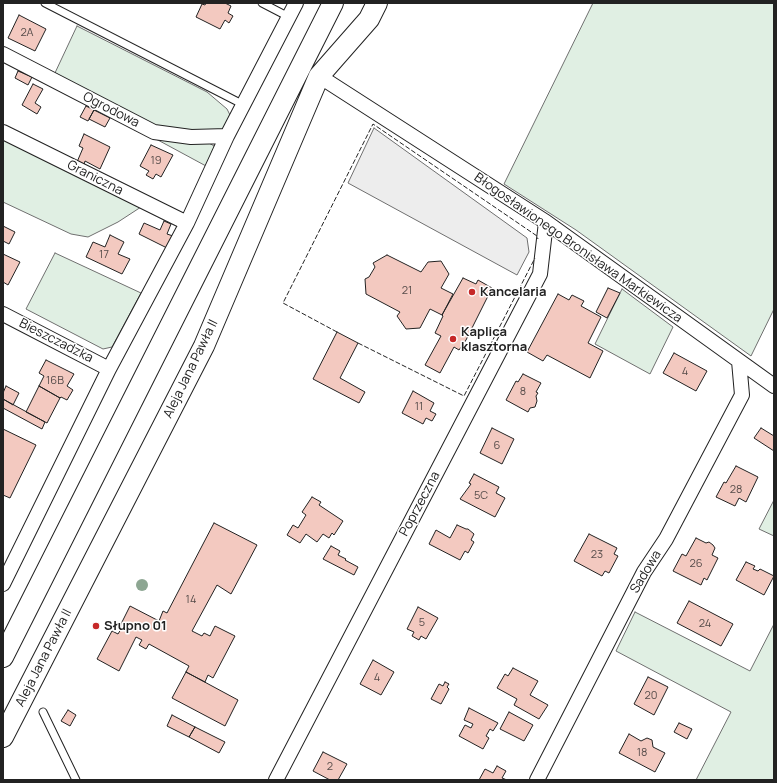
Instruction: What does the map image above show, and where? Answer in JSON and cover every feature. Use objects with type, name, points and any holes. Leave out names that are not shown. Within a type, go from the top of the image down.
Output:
[{"type":"main road","points":[[3,657],[333,3]]},
{"type":"main road","name":"Aleja Jana Pawła II","points":[[3,737],[204,346],[319,76],[368,19],[377,3]]},
{"type":"street","points":[[3,584],[109,369],[187,223],[228,136],[296,3]]},
{"type":"street","name":"Ogrodowa","points":[[3,54],[154,132],[191,137],[228,136]]},
{"type":"street","name":"Błogosławionego Bronisława Markiewicza","points":[[319,76],[546,222],[774,386]]},
{"type":"street","name":"Graniczna","points":[[3,132],[187,223]]},
{"type":"street","name":"Poprzeczna","points":[[276,780],[540,274],[546,222]]},
{"type":"street","name":"Bieszczadzka","points":[[3,314],[109,369]]},
{"type":"street","name":"Sadowa","points":[[537,780],[644,572],[666,539],[742,395],[739,361]]},
{"type":"lane","points":[[45,3],[244,105]]},
{"type":"lane","points":[[262,3],[289,17]]},
{"type":"lane","points":[[43,712],[76,780]]},
{"type":"green space","points":[[593,3],[774,3],[774,309],[751,356],[576,230],[504,184]]},
{"type":"green space","points":[[77,26],[207,92],[227,109],[230,115],[229,122],[223,130],[181,132],[154,128],[54,75]]},
{"type":"green space","points":[[3,137],[141,207],[118,222],[88,237],[71,234],[3,202]]},
{"type":"green space","points":[[158,137],[209,143],[214,146],[215,149],[206,166],[156,139]]},
{"type":"green space","points":[[55,253],[141,293],[112,347],[103,349],[26,309]]},
{"type":"green space","points":[[622,289],[673,327],[650,374],[595,344]]},
{"type":"green space","points":[[774,500],[774,536],[759,529]]},
{"type":"green space","points":[[635,612],[750,671],[774,624],[774,780],[696,780],[731,712],[616,651]]},
{"type":"shaded area","points":[[374,128],[527,238],[529,252],[517,275],[348,183]]},
{"type":"building","points":[[206,3],[225,3],[231,6],[228,13],[233,16],[229,23],[225,20],[220,29],[196,17],[202,4],[205,5]]},
{"type":"building","points":[[19,15],[46,29],[35,51],[8,38]]},
{"type":"building","points":[[18,71],[32,77],[28,85],[15,78]]},
{"type":"building","points":[[33,84],[43,89],[35,103],[41,107],[37,114],[22,105]]},
{"type":"building","points":[[86,106],[94,110],[88,121],[80,117]]},
{"type":"building","points":[[94,110],[110,118],[105,127],[89,119]]},
{"type":"building","points":[[84,134],[110,147],[100,169],[85,161],[84,165],[77,162],[83,148],[79,146]]},
{"type":"building","points":[[151,145],[173,155],[161,177],[156,174],[153,179],[146,175],[149,171],[140,166]]},
{"type":"building","points":[[164,221],[171,224],[167,234],[173,236],[167,248],[139,234],[144,223],[160,230]]},
{"type":"building","points":[[3,226],[15,232],[9,244],[3,241]]},
{"type":"building","points":[[110,235],[124,242],[118,254],[130,259],[122,274],[86,257],[93,242],[105,247]]},
{"type":"building","points":[[3,254],[20,262],[8,285],[3,282]]},
{"type":"building","points":[[387,255],[421,272],[428,262],[441,261],[449,274],[441,288],[453,294],[442,315],[430,309],[420,328],[406,329],[397,316],[400,312],[366,294],[365,279],[369,277],[375,267],[373,263]]},
{"type":"building","points":[[463,278],[476,284],[478,280],[492,288],[466,340],[459,350],[454,347],[440,373],[425,365],[441,336],[435,333],[443,316],[442,315]]},
{"type":"building","points":[[608,288],[620,293],[607,318],[596,312]]},
{"type":"building","points":[[558,294],[569,300],[572,295],[584,301],[581,306],[601,317],[588,343],[603,351],[590,378],[547,355],[543,361],[527,352]]},
{"type":"building","points":[[337,332],[358,343],[340,378],[365,392],[359,403],[313,379]]},
{"type":"building","points":[[674,353],[707,371],[696,391],[663,373]]},
{"type":"building","points":[[46,360],[74,374],[67,386],[73,390],[67,400],[61,397],[60,398],[39,386],[44,376],[39,373]]},
{"type":"building","points":[[523,374],[541,383],[536,392],[538,393],[536,396],[537,401],[535,407],[530,408],[528,412],[506,400],[516,381],[518,382]]},
{"type":"building","points":[[6,386],[19,393],[13,405],[3,399],[3,393]]},
{"type":"building","points":[[39,386],[60,398],[47,423],[26,412]]},
{"type":"building","points":[[413,391],[434,403],[430,411],[436,414],[432,421],[426,418],[423,424],[402,413]]},
{"type":"building","points":[[3,399],[45,422],[42,429],[3,408]]},
{"type":"building","points":[[492,428],[514,439],[502,464],[480,453]]},
{"type":"building","points":[[761,428],[774,436],[774,451],[754,438]]},
{"type":"building","points":[[3,429],[36,445],[10,498],[3,495]]},
{"type":"building","points":[[736,466],[758,477],[746,502],[739,498],[735,506],[716,497],[724,482],[726,483]]},
{"type":"building","points":[[474,474],[499,487],[496,493],[505,498],[495,517],[460,499],[471,484],[469,483]]},
{"type":"building","points":[[312,497],[321,502],[319,505],[343,521],[334,535],[332,533],[329,538],[323,534],[317,542],[306,534],[300,543],[287,535],[293,525],[298,528],[306,515],[302,512]]},
{"type":"building","points":[[214,523],[257,545],[231,594],[217,585],[192,631],[202,636],[204,633],[210,636],[215,626],[235,636],[213,678],[208,675],[205,682],[186,672],[189,666],[149,644],[146,649],[139,645],[142,640],[136,637],[119,671],[97,659],[112,631],[118,634],[121,629],[119,628],[130,606],[159,621],[163,611],[167,613]]},
{"type":"building","points":[[457,525],[468,529],[474,534],[471,540],[474,542],[468,553],[465,551],[460,560],[429,544],[436,530],[450,538]]},
{"type":"building","points":[[589,534],[617,548],[614,554],[618,556],[609,573],[605,571],[602,576],[574,561]]},
{"type":"building","points":[[696,538],[706,543],[709,542],[713,545],[715,548],[712,555],[718,558],[707,580],[704,578],[701,585],[673,571],[682,554],[686,556]]},
{"type":"building","points":[[331,546],[340,551],[338,555],[358,567],[354,575],[323,559]]},
{"type":"building","points":[[746,562],[755,566],[753,569],[758,571],[760,569],[774,576],[764,595],[736,580]]},
{"type":"building","points":[[689,601],[733,624],[721,646],[677,623]]},
{"type":"building","points":[[418,607],[438,618],[426,639],[421,636],[419,640],[412,636],[414,632],[407,629]]},
{"type":"building","points":[[373,660],[394,672],[381,695],[360,684]]},
{"type":"building","points":[[513,668],[538,681],[530,695],[548,705],[539,719],[514,705],[517,699],[497,688],[505,674],[508,676]]},
{"type":"building","points":[[186,672],[238,700],[225,726],[172,698]]},
{"type":"building","points":[[648,677],[668,687],[654,715],[634,704]]},
{"type":"building","points":[[445,682],[449,684],[447,687],[449,689],[441,704],[431,699],[439,684],[443,686]]},
{"type":"building","points":[[469,708],[498,723],[493,731],[490,729],[486,736],[489,738],[483,749],[459,736],[465,725],[471,728],[473,724],[464,720]]},
{"type":"building","points":[[68,710],[76,715],[70,726],[61,721]]},
{"type":"building","points":[[509,712],[533,725],[524,741],[500,729]]},
{"type":"building","points":[[172,715],[195,727],[189,737],[167,726]]},
{"type":"building","points":[[679,723],[692,729],[687,739],[674,732]]},
{"type":"building","points":[[195,727],[225,742],[219,753],[189,737]]},
{"type":"building","points":[[629,734],[641,741],[647,738],[652,740],[653,747],[665,753],[655,772],[619,753]]},
{"type":"building","points":[[323,752],[347,764],[338,780],[330,780],[313,771]]},
{"type":"building","points":[[497,766],[506,771],[502,778],[507,780],[479,780],[485,769],[493,773]]},
{"type":"fence","points":[[337,332],[283,303],[373,124],[537,236],[538,239]]},
{"type":"fence","points":[[358,343],[464,396],[535,258]]},
{"type":"place","name":"Kancelaria","points":[[472,292]]},
{"type":"place","name":"Kaplica klasztorna","points":[[453,339]]},
{"type":"place","name":"Słupno 01","points":[[96,626]]}]
